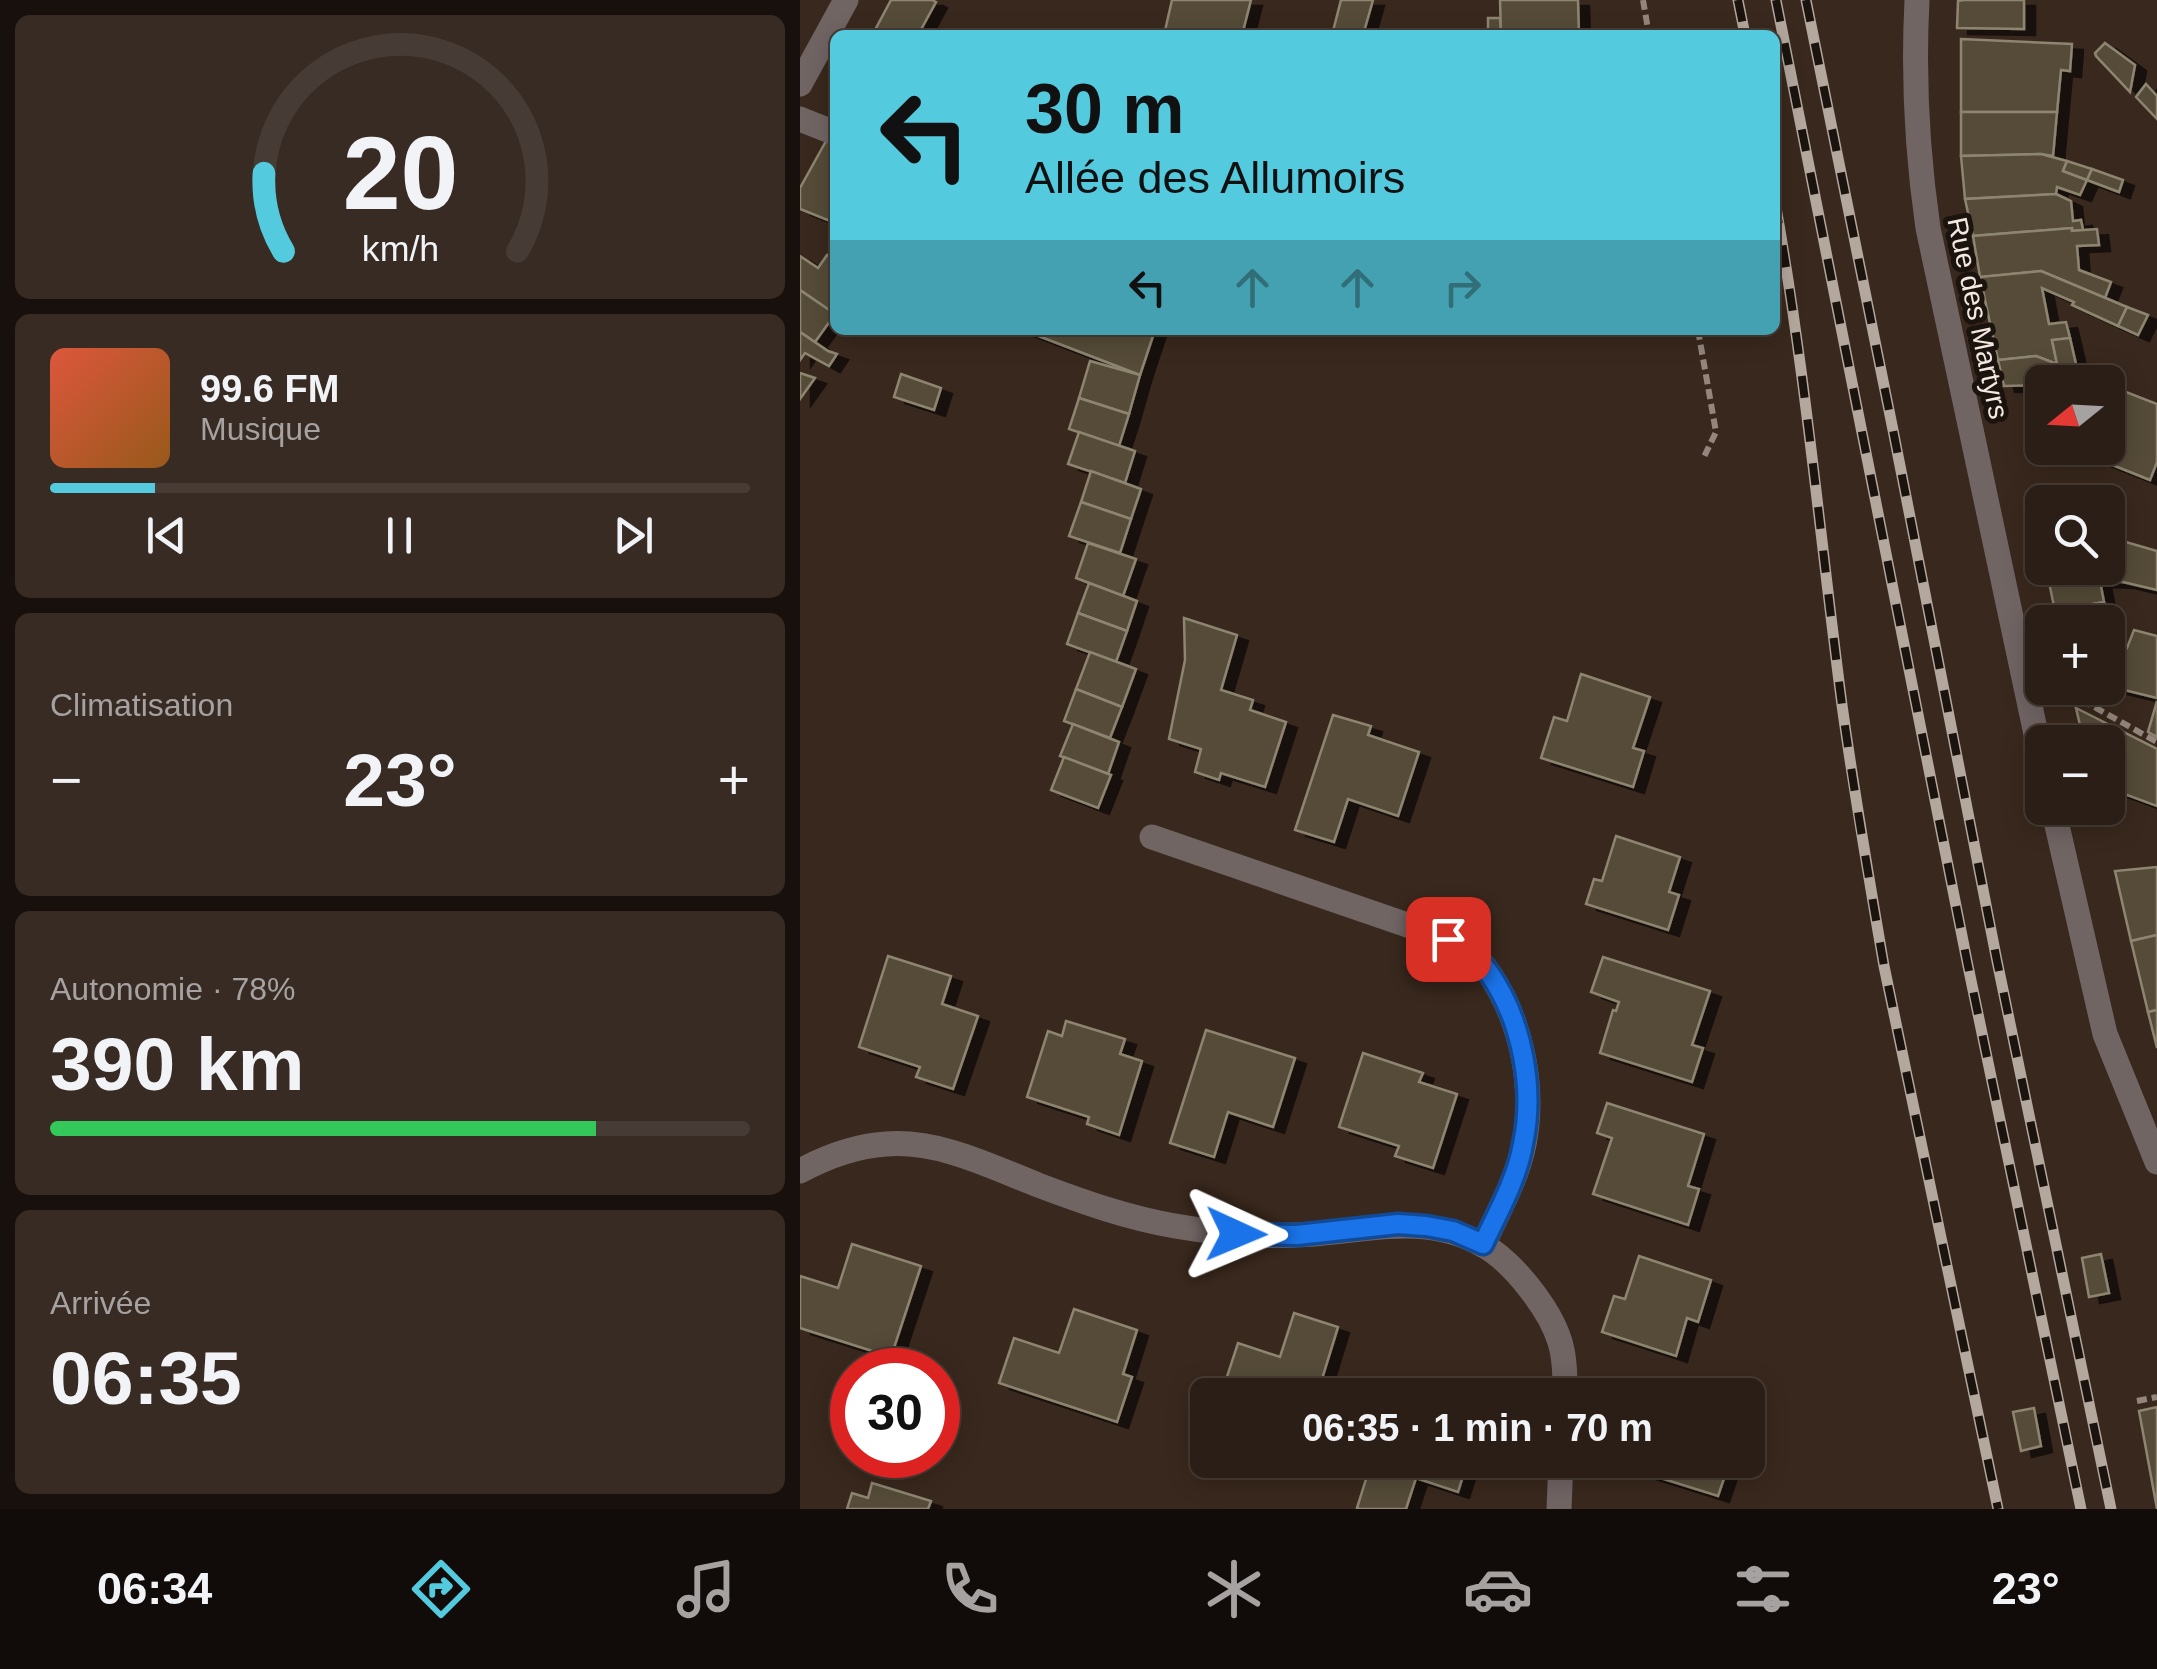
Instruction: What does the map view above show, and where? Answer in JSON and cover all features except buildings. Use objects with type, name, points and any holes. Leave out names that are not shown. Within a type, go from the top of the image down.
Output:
[{"type":"street","points":[[800,84],[846,0]]},
{"type":"street","name":"Rue des Martyrs","points":[[1917,0],[1915,113],[1928,228],[2025,682]]},
{"type":"street","points":[[800,119],[830,132]]},
{"type":"street","points":[[2057,825],[2104,1034],[2157,1162]]},
{"type":"street","points":[[1152,837],[1448,939],[1488,971],[1506,1003],[1519,1039],[1527,1080],[1527,1114],[1513,1178],[1483,1244]]},
{"type":"street","points":[[800,1171],[850,1150],[886,1144],[924,1146],[958,1154],[1113,1212],[1211,1233],[1297,1235],[1398,1224],[1453,1231],[1483,1244],[1505,1262],[1549,1316],[1560,1342],[1564,1378]]},
{"type":"street","points":[[1560,1509],[1561,1478]]},
{"type":"path","points":[[1644,0],[1649,30]]},
{"type":"path","points":[[1699,335],[1716,432],[1703,459]]},
{"type":"path","points":[[2092,705],[2157,742]]},
{"type":"path","points":[[2137,1401],[2157,1397]]},
{"type":"railway","points":[[1738,0],[1744,30]]},
{"type":"railway","points":[[1776,0],[1968,966],[2081,1509]]},
{"type":"railway","points":[[1806,0],[1997,961],[2111,1509]]},
{"type":"railway","points":[[1780,230],[1804,390],[1842,705],[1884,966],[1998,1509]]},
{"type":"route","points":[[1236,1234],[1332,1233],[1398,1224],[1453,1231],[1483,1244],[1523,1146],[1527,1080],[1519,1039],[1506,1003],[1488,971],[1448,939]]}]
